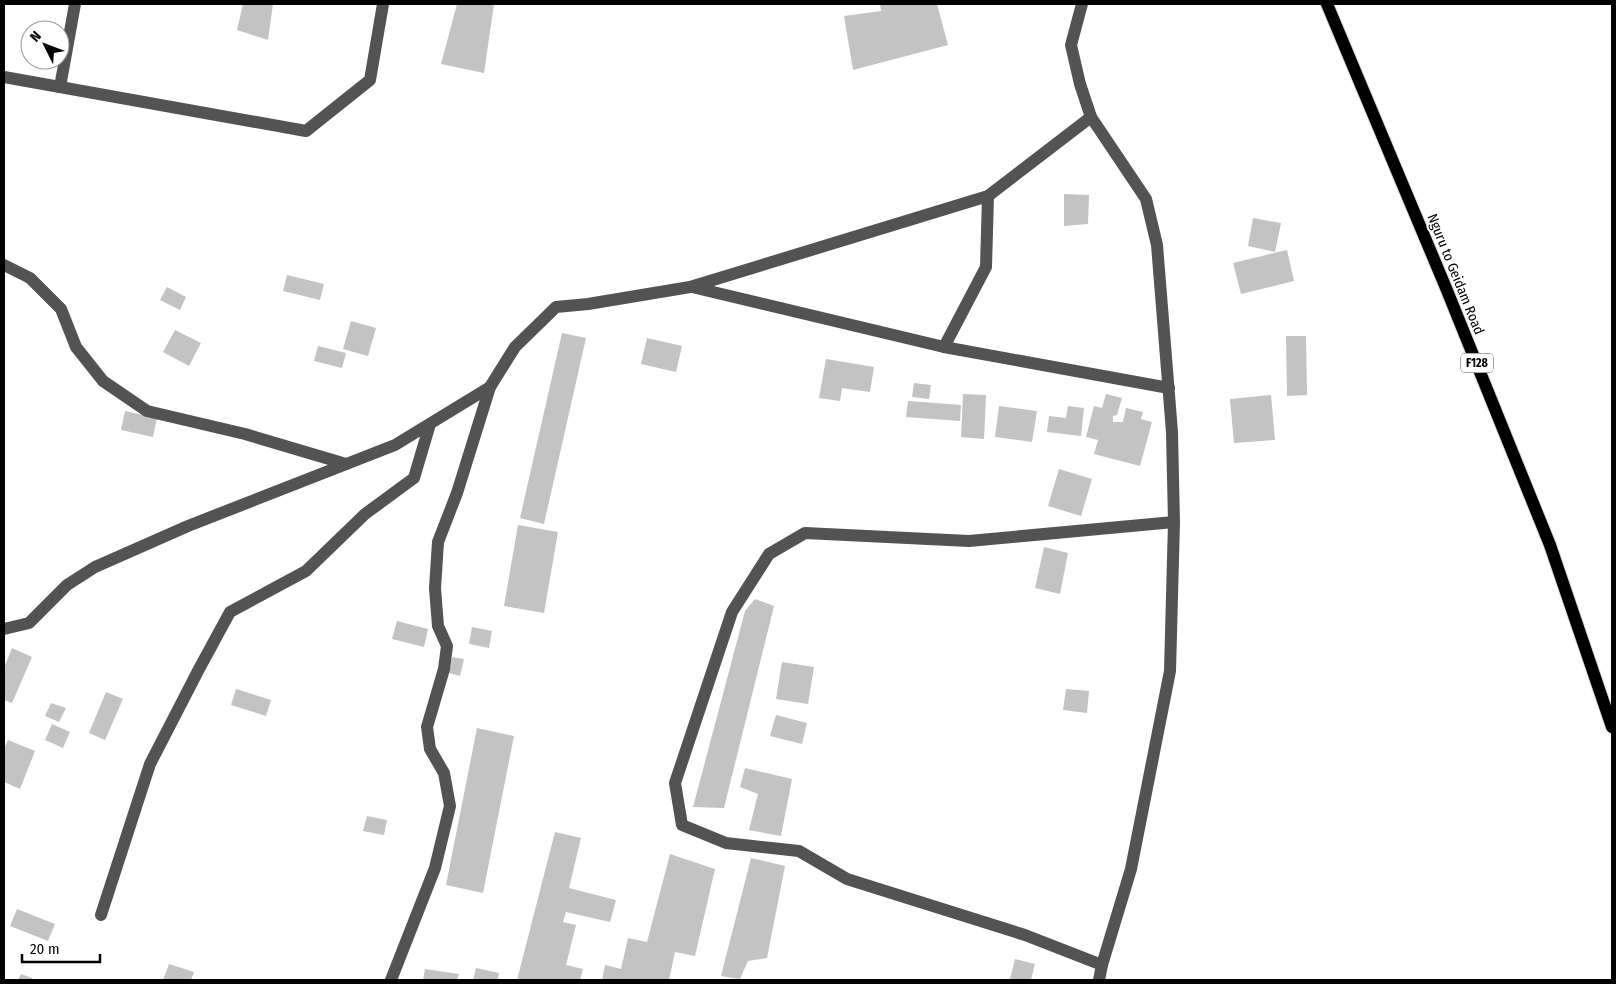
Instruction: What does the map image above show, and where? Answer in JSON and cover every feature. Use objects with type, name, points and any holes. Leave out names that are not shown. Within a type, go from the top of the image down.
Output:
[{"type":"main road","name":"Nguru to Geidam Road","points":[[1327,4],[1446,288],[1550,545],[1612,727]]},
{"type":"street","points":[[60,87],[75,4]]},
{"type":"street","points":[[4,77],[306,131],[370,80],[382,4]]},
{"type":"street","points":[[1082,4],[1071,45],[1080,84],[1092,117],[1146,199],[1157,245],[1172,432],[1174,522],[1170,671],[1131,868],[1099,980]]},
{"type":"street","points":[[391,980],[436,868],[450,806],[444,773],[430,749],[427,727],[444,669],[447,646],[438,626],[435,588],[438,542],[457,493],[490,387],[515,347],[556,307],[588,304],[690,287],[988,196],[1092,117]]},
{"type":"street","points":[[944,347],[986,267],[988,196]]},
{"type":"street","points":[[4,265],[30,278],[61,309],[76,347],[104,381],[147,411],[245,434],[346,464]]},
{"type":"street","points":[[690,287],[944,347],[1168,388]]},
{"type":"street","points":[[4,629],[29,624],[67,585],[95,567],[188,526],[396,445],[490,387]]},
{"type":"street","points":[[101,915],[150,764],[230,612],[306,571],[365,514],[414,478],[430,424]]},
{"type":"street","points":[[1102,965],[1025,935],[847,879],[799,851],[726,843],[682,825],[675,783],[732,612],[769,554],[805,533],[969,541],[1174,522]]},
{"type":"building","points":[[243,4],[273,4],[268,40],[237,30]]},
{"type":"building","points":[[457,4],[494,4],[484,73],[441,64]]},
{"type":"building","points":[[880,4],[937,4],[948,45],[853,70],[844,16],[881,11]]},
{"type":"building","points":[[1064,194],[1089,195],[1088,224],[1064,226]]},
{"type":"building","points":[[1253,218],[1281,223],[1275,252],[1248,246]]},
{"type":"building","points":[[1287,250],[1294,281],[1241,294],[1233,263]]},
{"type":"building","points":[[287,275],[324,284],[320,300],[283,291]]},
{"type":"building","points":[[167,287],[186,297],[180,310],[160,300]]},
{"type":"building","points":[[351,321],[376,328],[368,356],[343,349]]},
{"type":"building","points":[[175,330],[201,343],[189,366],[163,352]]},
{"type":"building","points":[[562,333],[586,338],[544,524],[520,518]]},
{"type":"building","points":[[1286,336],[1306,336],[1307,395],[1287,396]]},
{"type":"building","points":[[647,338],[682,346],[676,372],[641,364]]},
{"type":"building","points":[[318,346],[346,353],[342,368],[314,361]]},
{"type":"building","points":[[826,359],[874,367],[870,392],[842,388],[840,401],[819,398]]},
{"type":"building","points":[[914,383],[931,385],[929,399],[912,397]]},
{"type":"building","points":[[963,394],[986,395],[984,439],[961,437]]},
{"type":"building","points":[[1106,394],[1122,398],[1117,415],[1113,416],[1113,422],[1123,422],[1126,408],[1143,412],[1141,419],[1152,422],[1140,466],[1094,454],[1098,440],[1086,437],[1094,406],[1102,408]]},
{"type":"building","points":[[1271,395],[1275,440],[1234,443],[1230,399]]},
{"type":"building","points":[[908,401],[961,405],[960,421],[906,417]]},
{"type":"building","points":[[999,406],[1037,411],[1032,442],[995,437]]},
{"type":"building","points":[[1068,406],[1084,408],[1081,436],[1047,432],[1049,416],[1066,418]]},
{"type":"building","points":[[125,411],[157,418],[153,437],[121,430]]},
{"type":"building","points":[[1059,469],[1092,479],[1081,516],[1048,506]]},
{"type":"building","points":[[518,525],[558,532],[544,613],[504,606]]},
{"type":"building","points":[[1044,547],[1068,553],[1060,594],[1035,588]]},
{"type":"building","points":[[755,599],[774,606],[724,808],[693,807],[745,611]]},
{"type":"building","points":[[397,621],[428,629],[424,647],[392,639]]},
{"type":"building","points":[[472,627],[492,631],[489,648],[469,644]]},
{"type":"building","points":[[12,648],[32,657],[12,703],[4,700],[4,668]]},
{"type":"building","points":[[452,657],[464,659],[460,676],[449,673]]},
{"type":"building","points":[[782,662],[814,667],[808,704],[776,699]]},
{"type":"building","points":[[236,689],[271,700],[266,716],[231,705]]},
{"type":"building","points":[[1066,689],[1089,691],[1087,713],[1063,710]]},
{"type":"building","points":[[106,692],[123,699],[105,740],[89,733]]},
{"type":"building","points":[[51,703],[66,708],[59,722],[45,716]]},
{"type":"building","points":[[776,715],[807,723],[802,744],[770,736]]},
{"type":"building","points":[[52,724],[70,732],[63,748],[45,740]]},
{"type":"building","points":[[477,728],[514,736],[483,893],[446,885]]},
{"type":"building","points":[[8,740],[35,751],[20,789],[4,782],[4,749]]},
{"type":"building","points":[[745,768],[792,779],[781,836],[749,830],[758,794],[740,787]]},
{"type":"building","points":[[367,816],[387,820],[384,835],[363,831]]},
{"type":"building","points":[[555,832],[581,838],[569,888],[616,900],[610,922],[566,912],[563,922],[576,925],[566,965],[583,969],[580,980],[517,980]]},
{"type":"building","points":[[670,854],[715,869],[695,956],[675,952],[669,980],[602,980],[605,965],[621,969],[628,938],[647,942]]},
{"type":"building","points":[[751,858],[785,866],[767,958],[748,961],[740,979],[721,976]]},
{"type":"building","points":[[17,909],[55,924],[48,941],[10,926]]},
{"type":"building","points":[[1015,959],[1035,964],[1031,980],[1010,979]]},
{"type":"building","points":[[169,964],[194,972],[191,980],[163,980]]},
{"type":"building","points":[[476,968],[499,973],[498,980],[473,980]]},
{"type":"building","points":[[425,969],[459,974],[457,980],[423,980]]},
{"type":"building","points":[[21,974],[32,978],[31,980],[18,980]]}]
